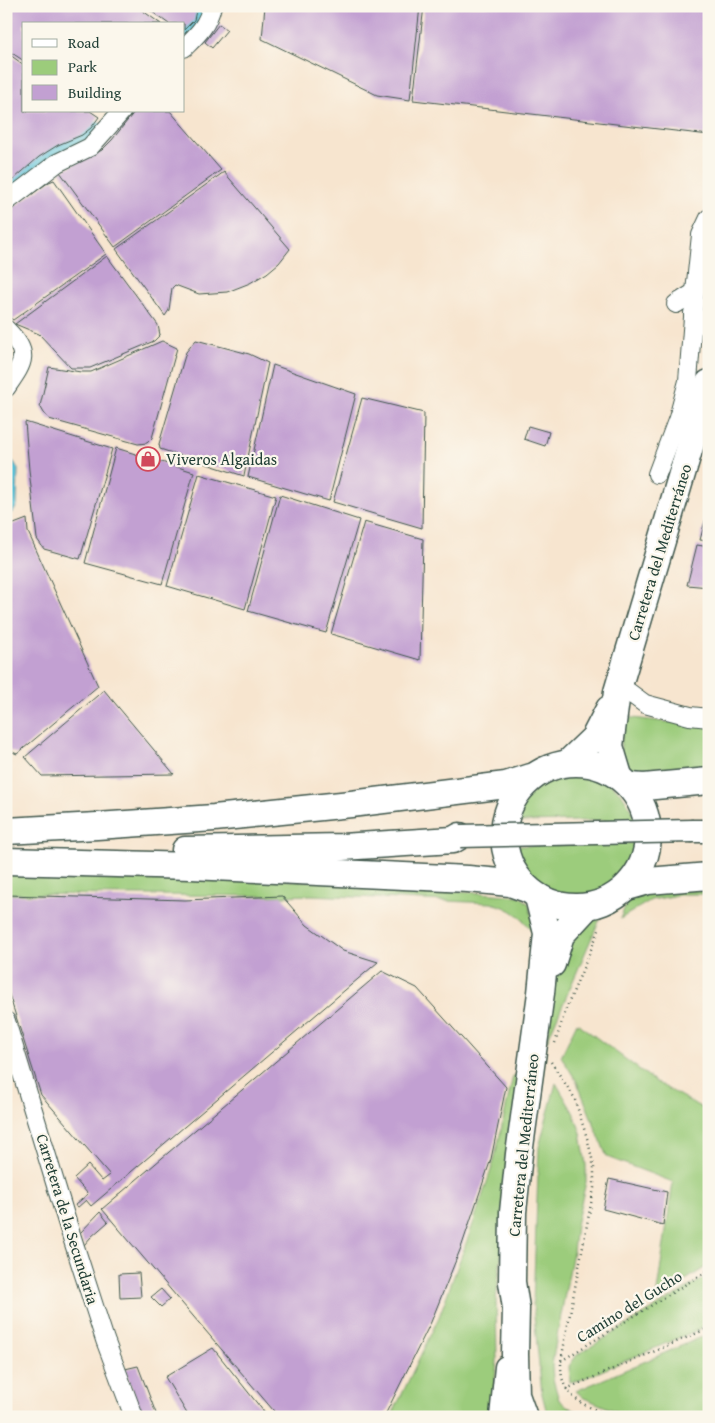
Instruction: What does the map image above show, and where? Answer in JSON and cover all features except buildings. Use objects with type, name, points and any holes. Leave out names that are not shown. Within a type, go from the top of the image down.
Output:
[{"type":"highway","name":"Carretera del Mediterráneo","points":[[624,781],[610,746],[618,689],[709,383]]},
{"type":"highway","name":"Carretera del Mediterráneo","points":[[570,762],[594,738],[618,689]]},
{"type":"highway","points":[[6,831],[214,818],[351,804],[506,785],[531,777],[549,767],[570,762],[587,763],[604,768],[624,781],[644,787],[709,781]]},
{"type":"highway","points":[[531,777],[517,792],[507,811],[503,832],[505,853],[514,872],[532,893]]},
{"type":"highway","points":[[6,861],[191,866],[468,879],[510,883],[554,904],[570,908],[594,918],[609,900],[627,887],[640,869],[648,848],[648,826],[642,804],[624,781]]},
{"type":"highway","points":[[6,838],[354,832],[452,833],[460,836]]},
{"type":"highway","points":[[6,854],[342,847],[453,840],[460,836]]},
{"type":"highway","points":[[627,887],[648,881],[709,876]]},
{"type":"highway","name":"Carretera del Mediterráneo","points":[[519,1410],[515,1354],[516,1308],[512,1282],[513,1212],[547,933],[532,893]]},
{"type":"highway","name":"Carretera del Mediterráneo","points":[[541,993],[561,935],[594,918]]},
{"type":"main road","points":[[460,836],[701,831]]},
{"type":"main road","points":[[501,1417],[506,1376],[507,1336],[505,1308],[512,1282]]},
{"type":"street","points":[[185,47],[203,28],[209,18],[212,6]]},
{"type":"street","points":[[6,202],[56,163],[90,147],[121,112]]},
{"type":"street","points":[[658,474],[678,418],[688,381],[701,235],[709,218]]},
{"type":"street","points":[[676,304],[695,292]]},
{"type":"street","points":[[693,314],[709,328]]},
{"type":"street","points":[[6,329],[15,338],[22,352],[21,366],[6,388]]},
{"type":"street","points":[[618,689],[645,704],[690,716],[709,718]]},
{"type":"street","name":"Carretera de la Secundaria","points":[[6,1021],[105,1340],[134,1417]]},
{"type":"path","points":[[552,1051],[594,918]]},
{"type":"path","points":[[549,1059],[574,1097],[594,1167],[594,1188],[561,1361],[562,1377],[566,1390],[582,1404],[613,1417]]},
{"type":"path","name":"Camino del Gucho","points":[[561,1361],[709,1270]]},
{"type":"path","points":[[566,1390],[709,1328]]},
{"type":"green space","points":[[624,717],[667,722],[686,720],[709,723],[709,771],[650,776],[631,771],[620,753]]},
{"type":"green space","points":[[573,773],[595,777],[612,785],[625,799],[635,820],[518,822],[524,803],[537,788],[563,775]]},
{"type":"green space","points":[[636,843],[631,862],[618,879],[608,887],[597,892],[574,896],[551,890],[541,884],[524,866],[516,846]]},
{"type":"green space","points":[[6,870],[335,882],[520,896],[529,904],[536,936],[517,915],[499,905],[491,903],[311,895],[6,894]]},
{"type":"green space","points":[[709,885],[709,894],[684,894],[651,900],[620,919],[627,902],[639,892]]},
{"type":"green space","points":[[602,914],[547,1041],[555,972],[562,951],[591,918]]},
{"type":"green space","points":[[577,1023],[656,1082],[709,1112],[709,1265],[656,1299],[673,1182],[607,1157],[577,1082],[561,1056]]},
{"type":"green space","points":[[522,1075],[496,1300],[497,1362],[489,1417],[391,1417],[439,1317],[494,1161],[513,1076]]},
{"type":"green space","points":[[556,1083],[573,1112],[581,1133],[586,1165],[586,1182],[576,1225],[573,1252],[554,1352],[553,1379],[559,1400],[573,1410],[593,1417],[548,1417],[542,1394],[533,1305],[539,1147]]},
{"type":"green space","points":[[709,1275],[709,1325],[580,1380],[570,1382],[569,1366],[577,1355]]},
{"type":"green space","points":[[709,1334],[709,1417],[621,1417],[618,1412],[584,1398],[576,1391]]},
{"type":"water","points":[[6,458],[14,462],[18,469],[17,505],[14,511],[6,516]]},
{"type":"waterway","points":[[185,35],[201,16]]},
{"type":"waterway","points":[[6,191],[46,155],[88,138],[97,128]]},
{"type":"place","name":"Viveros Algaidas","points":[[148,459]]}]
